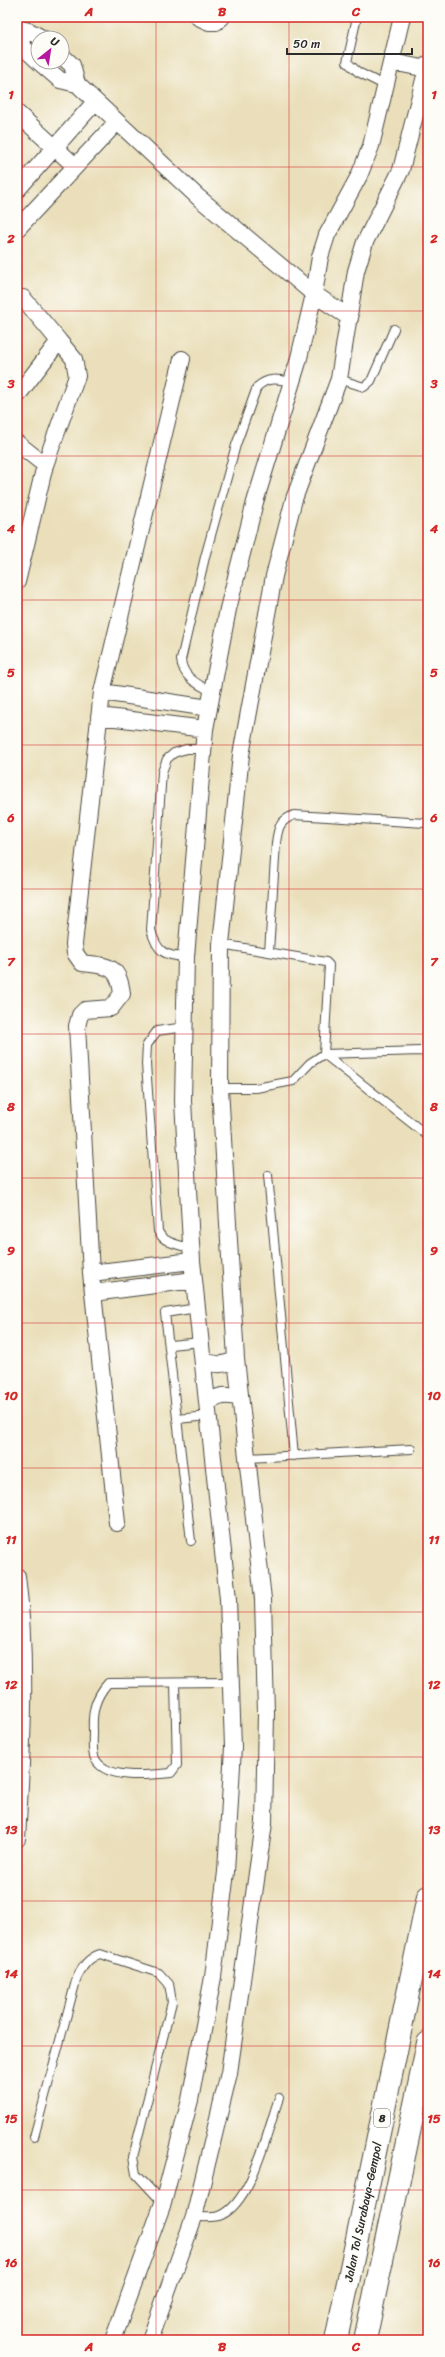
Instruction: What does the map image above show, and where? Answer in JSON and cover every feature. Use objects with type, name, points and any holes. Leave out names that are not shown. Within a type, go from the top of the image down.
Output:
[{"type":"highway","name":"Jalan Tol Surabaya–Gempol","points":[[336,2340],[428,1897]]},
{"type":"highway","points":[[365,2340],[428,2043]]},
{"type":"street","points":[[198,17],[209,22],[216,22],[222,17]]},
{"type":"street","points":[[113,2340],[163,2203],[190,2100],[213,1977],[226,1872],[233,1747],[228,1598],[191,1255],[183,1101],[186,957],[205,729],[228,609],[255,502],[291,382],[314,294],[320,257],[327,235],[359,176],[366,158],[386,86],[402,17]]},
{"type":"street","points":[[30,32],[17,29],[23,47],[30,53]]},
{"type":"street","points":[[150,2340],[194,2217],[229,2073],[264,1823],[266,1713],[263,1599],[236,1359],[220,1088],[221,944],[241,755],[274,576],[294,499],[338,379],[350,318],[356,271],[363,250],[401,170],[427,67],[392,62]]},
{"type":"street","points":[[70,63],[72,65],[77,84],[199,198],[314,294],[350,318]]},
{"type":"street","points":[[49,70],[60,80],[77,84]]},
{"type":"street","points":[[17,190],[95,102]]},
{"type":"street","points":[[17,113],[75,166]]},
{"type":"street","points":[[17,229],[117,122]]},
{"type":"street","points":[[17,582],[46,465],[77,376],[74,359],[23,298]]},
{"type":"street","points":[[17,396],[59,341]]},
{"type":"street","points":[[118,1524],[91,1273],[77,1026],[80,1016],[85,1010],[111,1008],[122,994],[121,978],[114,970],[108,967],[82,963],[75,953],[102,692],[182,359]]},
{"type":"street","points":[[17,443],[46,465]]},
{"type":"street","points":[[102,692],[209,708]]},
{"type":"street","points":[[99,716],[205,729]]},
{"type":"street","points":[[91,1273],[191,1255]]},
{"type":"street","points":[[93,1293],[194,1280]]},
{"type":"street","points":[[203,1362],[216,1365],[228,1364],[236,1359]]},
{"type":"street","points":[[208,1410],[217,1396],[229,1395],[240,1398]]},
{"type":"street","points":[[17,1576],[22,1610],[19,1666],[22,1758],[17,1839]]},
{"type":"lane","points":[[357,17],[348,62],[358,72],[386,86]]},
{"type":"lane","points":[[338,379],[364,387],[371,381],[394,329]]},
{"type":"lane","points":[[212,692],[187,676],[182,668],[181,660],[205,557],[236,445],[257,387],[263,381],[273,378],[291,382]]},
{"type":"lane","points":[[186,957],[170,956],[160,951],[154,942],[151,930],[158,816],[162,772],[167,759],[174,753],[186,749],[204,749]]},
{"type":"lane","points":[[270,952],[276,843],[278,827],[284,819],[294,815],[425,823]]},
{"type":"lane","points":[[221,944],[322,960],[329,965],[324,1054]]},
{"type":"lane","points":[[184,1027],[157,1031],[146,1045],[146,1064],[158,1231],[160,1236],[191,1255]]},
{"type":"lane","points":[[220,1088],[256,1088],[293,1081],[310,1063],[324,1054],[420,1051],[428,1053]]},
{"type":"lane","points":[[324,1054],[428,1136]]},
{"type":"lane","points":[[268,1175],[294,1456]]},
{"type":"lane","points":[[191,1541],[170,1345],[165,1313],[197,1308]]},
{"type":"lane","points":[[170,1345],[200,1342]]},
{"type":"lane","points":[[178,1419],[208,1410]]},
{"type":"lane","points":[[248,1458],[411,1449]]},
{"type":"lane","points":[[175,1682],[177,1765],[171,1773],[140,1776],[116,1773],[101,1766],[94,1756],[93,1720],[98,1694],[108,1683],[175,1682],[231,1682]]},
{"type":"lane","points":[[34,2136],[76,1977],[83,1966],[91,1957],[100,1954],[159,1973],[169,1984],[172,2002],[133,2157],[136,2174],[163,2203]]},
{"type":"lane","points":[[194,2217],[219,2216],[242,2196],[253,2176],[278,2098]]}]
